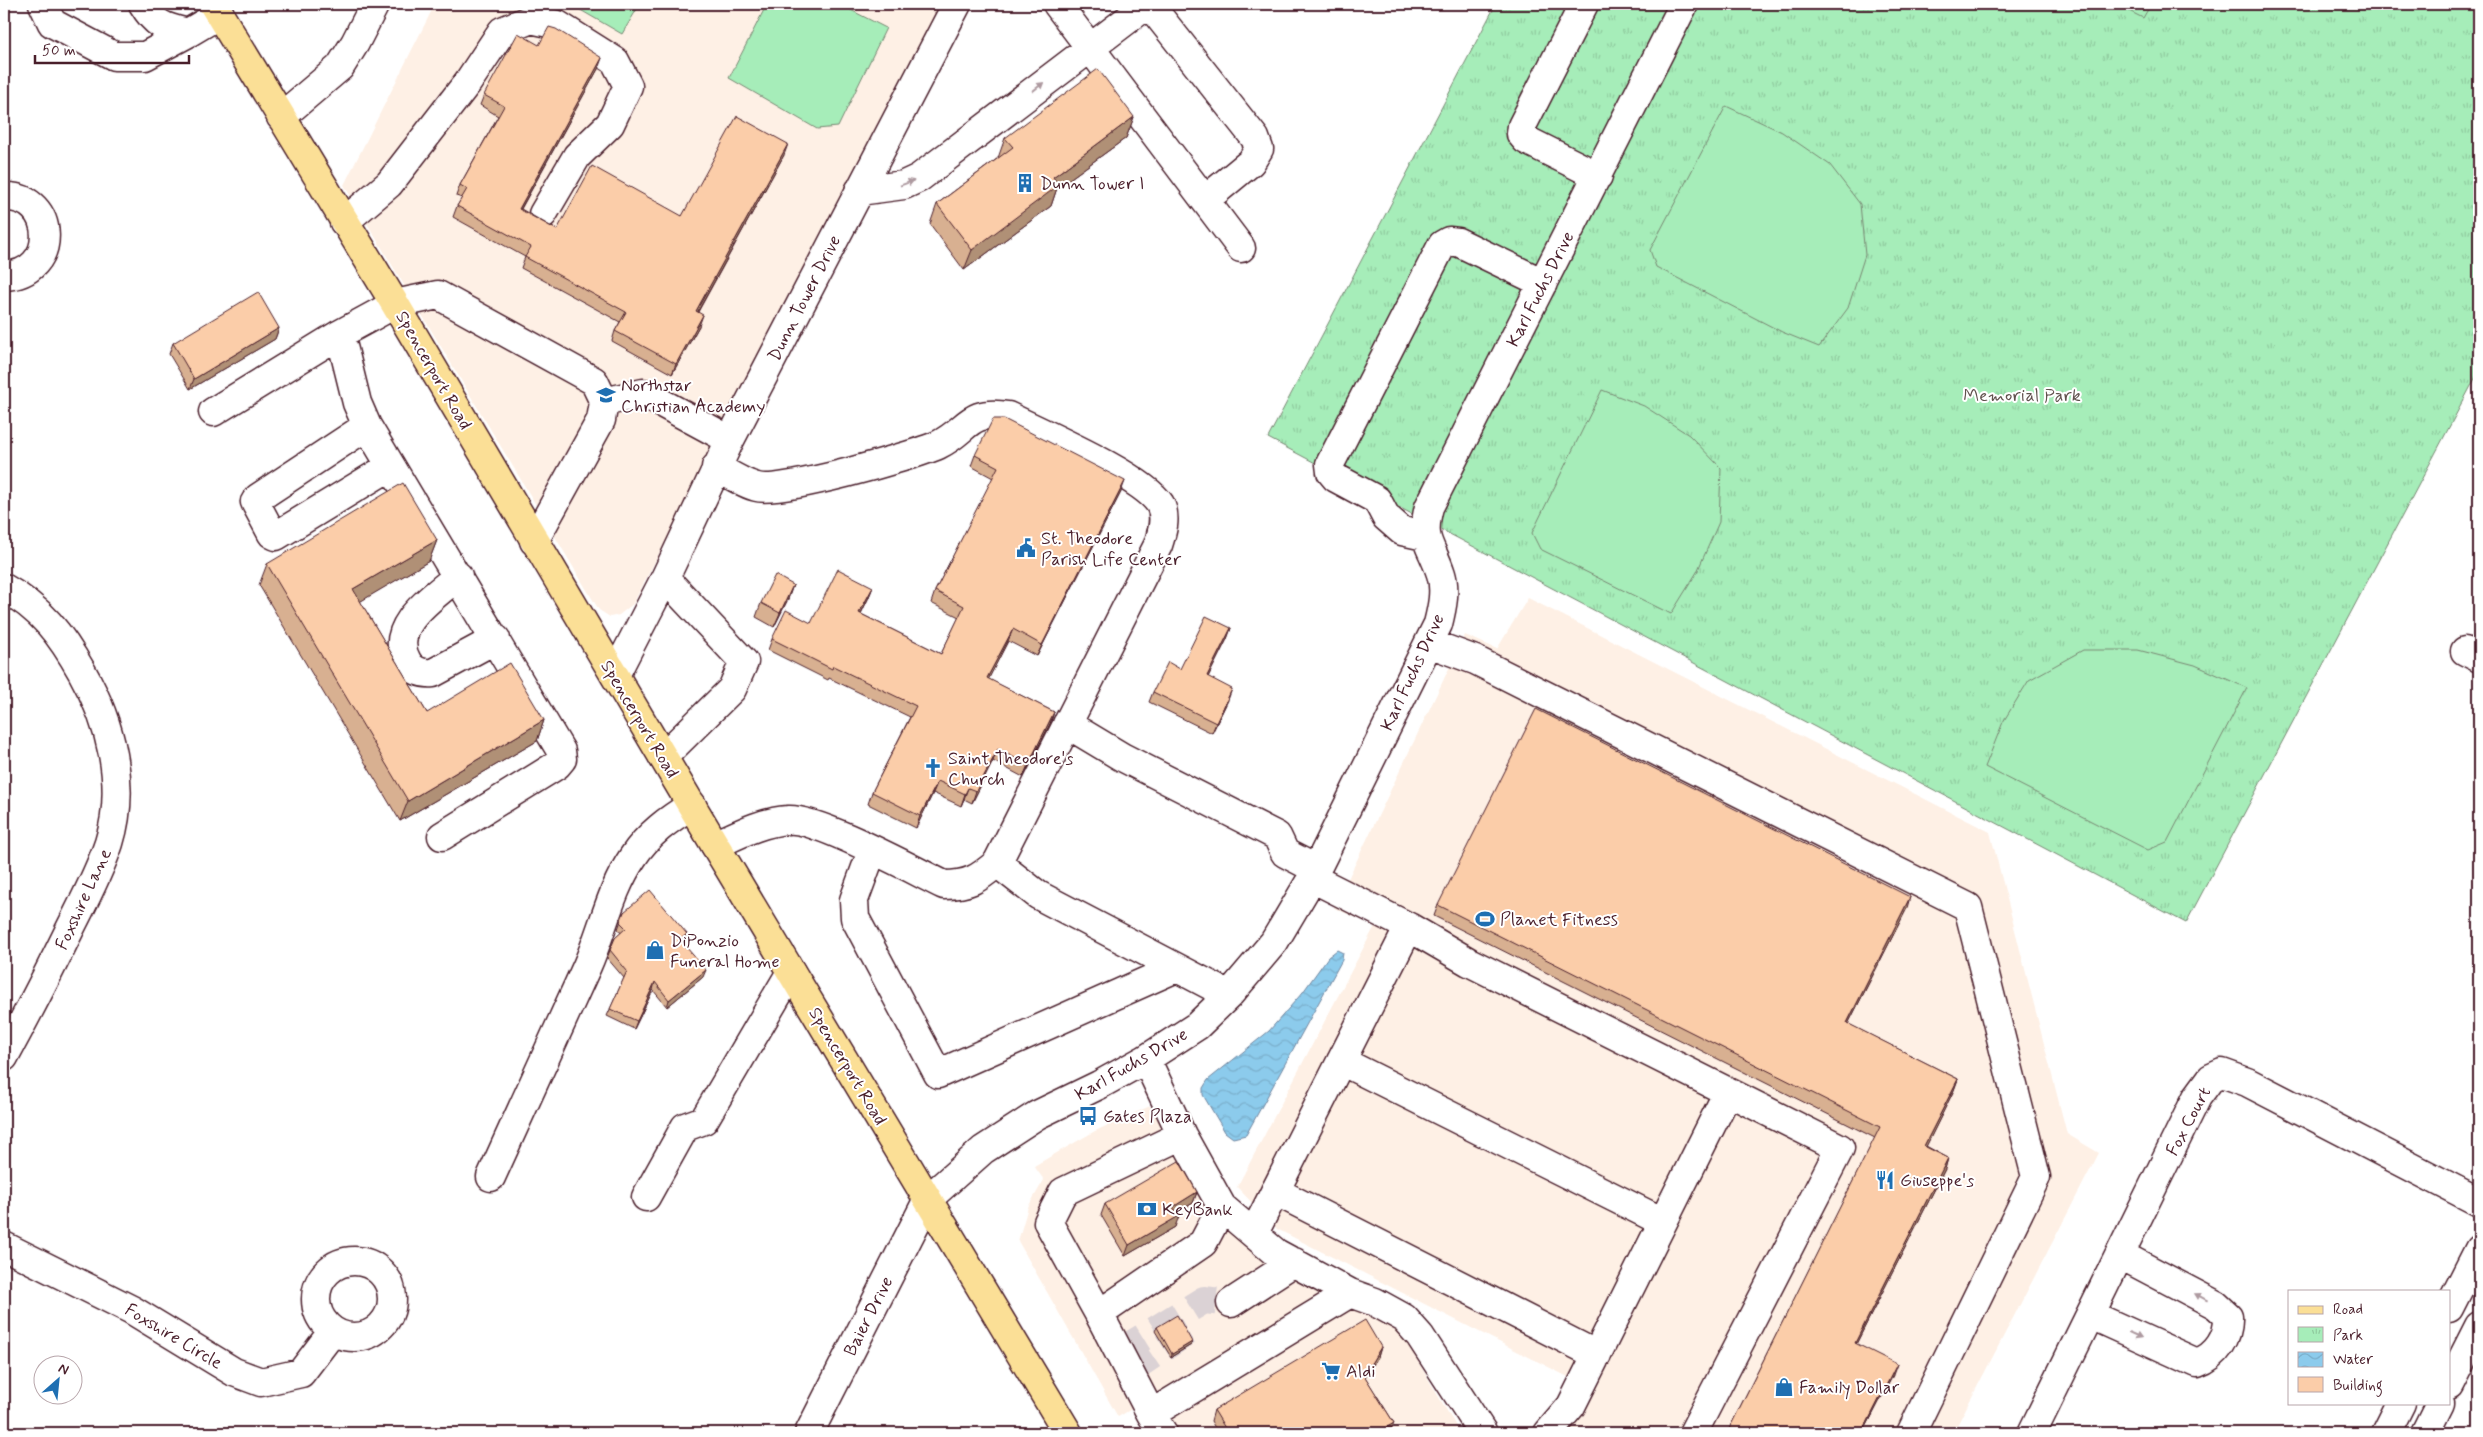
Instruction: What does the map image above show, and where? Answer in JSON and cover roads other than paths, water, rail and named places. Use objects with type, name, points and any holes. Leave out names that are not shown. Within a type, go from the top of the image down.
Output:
[{"type":"main road","name":"Spencerport Road","points":[[216,9],[395,304],[715,845],[1068,1433]]},
{"type":"street","points":[[43,4],[52,23],[114,56],[145,56],[188,33],[216,9]]},
{"type":"street","points":[[143,4],[152,19],[163,27],[188,33]]},
{"type":"street","points":[[281,117],[340,67],[355,44],[375,4]]},
{"type":"street","name":"Dunn Tower Drive","points":[[614,675],[665,578],[716,467],[957,4]]},
{"type":"street","points":[[1057,4],[1242,248]]},
{"type":"street","points":[[859,191],[904,185],[919,178],[1149,4],[1255,138],[1259,149],[1251,162],[1205,200]]},
{"type":"street","points":[[1584,4],[1522,126],[1521,134],[1526,140],[1598,176]]},
{"type":"street","name":"Karl Fuchs Drive","points":[[928,1199],[983,1150],[1037,1115],[1146,1059],[1197,1026],[1229,995],[1274,942],[1314,874],[1438,624],[1444,592],[1441,574],[1425,536],[1429,507],[1436,490],[1598,176],[1684,4]]},
{"type":"street","points":[[344,222],[389,184],[468,82],[502,31],[531,18],[558,25],[615,61],[628,86],[610,124],[577,156],[543,214]]},
{"type":"street","points":[[4,197],[22,200],[33,207],[45,229],[46,241],[42,253],[35,264],[7,283]]},
{"type":"street","points":[[1425,536],[1402,531],[1386,517],[1378,500],[1336,478],[1331,472],[1330,464],[1442,245],[1450,240],[1458,242],[1543,283]]},
{"type":"street","points":[[213,412],[340,334],[395,304],[438,295],[594,381],[604,402],[601,420],[534,541]]},
{"type":"street","points":[[340,334],[357,403],[367,426],[496,639],[560,751],[562,759],[557,765],[442,836]]},
{"type":"street","points":[[604,402],[643,393],[730,440]]},
{"type":"street","points":[[715,845],[756,826],[790,820],[814,824],[944,885],[961,885],[979,878],[998,863],[1158,545],[1164,528],[1160,505],[1136,481],[1008,416],[991,413],[973,418],[940,444],[918,453],[793,486],[758,488],[716,467]]},
{"type":"street","points":[[367,426],[254,502],[272,534],[276,536],[391,466]]},
{"type":"street","points":[[458,576],[415,614],[407,624],[403,650],[407,662],[413,669],[424,674],[433,673],[496,639]]},
{"type":"street","points":[[663,756],[732,689],[744,662],[665,578]]},
{"type":"street","name":"Foxshire Lane","points":[[4,588],[45,617],[66,645],[87,680],[104,719],[115,761],[116,804],[109,842],[97,876],[4,1057]]},
{"type":"street","points":[[1429,643],[1475,660],[1968,907],[2036,1177],[1911,1433]]},
{"type":"street","points":[[1067,724],[1122,757],[1277,836],[1285,853],[1314,874],[1469,962],[1840,1148],[1693,1433]]},
{"type":"street","points":[[491,1177],[588,963],[617,885],[633,857],[649,836],[667,820],[692,805]]},
{"type":"street","points":[[872,851],[854,900],[855,918],[938,1074],[1176,968]]},
{"type":"street","points":[[998,863],[1038,895],[1229,995]]},
{"type":"street","points":[[1254,1233],[1409,927]]},
{"type":"street","points":[[646,1197],[685,1127],[704,1120],[792,972]]},
{"type":"street","points":[[1146,1059],[1182,1135],[1222,1207],[1276,1253],[1350,1293],[1375,1302],[1404,1318],[1420,1336],[1483,1433]]},
{"type":"street","points":[[1341,1061],[1663,1222]]},
{"type":"street","name":"Fox Court","points":[[2032,1433],[2198,1097],[2211,1078],[2222,1073],[2247,1082],[2479,1202]]},
{"type":"street","points":[[1548,1433],[1571,1406],[1728,1092]]},
{"type":"street","points":[[1182,1135],[1062,1192],[1048,1222],[1157,1423],[1350,1293]]},
{"type":"street","points":[[1275,1191],[1597,1354]]},
{"type":"street","name":"Baier Drive","points":[[809,1433],[928,1199]]},
{"type":"street","points":[[1099,1314],[1203,1243],[1222,1207]]},
{"type":"street","name":"Foxshire Circle","points":[[4,1246],[132,1310],[234,1372],[261,1382],[301,1373],[333,1331]]},
{"type":"street","points":[[2450,1306],[2479,1249]]},
{"type":"street","points":[[2091,1315],[2197,1363],[2208,1359],[2215,1353],[2228,1328],[2228,1316],[2216,1305],[2121,1255]]},
{"type":"street","points":[[1231,1303],[1294,1262]]},
{"type":"street","points":[[2450,1383],[2479,1326]]},
{"type":"street","points":[[2386,1433],[2400,1404]]},
{"type":"street","points":[[2425,1433],[2440,1404]]},
{"type":"water","points":[[1337,950],[1343,953],[1342,960],[1246,1135],[1233,1138],[1225,1132],[1203,1095],[1203,1088],[1208,1080],[1269,1031],[1303,992],[1328,957]]},
{"type":"tunnel","points":[[1119,1352],[1204,1300],[1231,1303]]},
{"type":"tunnel","points":[[1129,1371],[1196,1326]]},
{"type":"place","name":"Dunn Tower I","points":[[1025,183]]},
{"type":"place","name":"Northstar Christian Academy","points":[[606,395]]},
{"type":"place","name":"St. Theodore Parish Life Center","points":[[1026,548]]},
{"type":"place","name":"Saint Theodore's Church","points":[[933,768]]},
{"type":"place","name":"Planet Fitness","points":[[1485,919]]},
{"type":"place","name":"DiPonzio Funeral Home","points":[[655,950]]},
{"type":"place","name":"Gates Plaza","points":[[1088,1116]]},
{"type":"place","name":"Giuseppe's","points":[[1885,1180]]},
{"type":"place","name":"KeyBank","points":[[1147,1209]]},
{"type":"place","name":"Aldi","points":[[1331,1371]]},
{"type":"place","name":"Family Dollar","points":[[1784,1387]]},
{"type":"park label","name":"Memorial Park","points":[[2022,395]]}]
